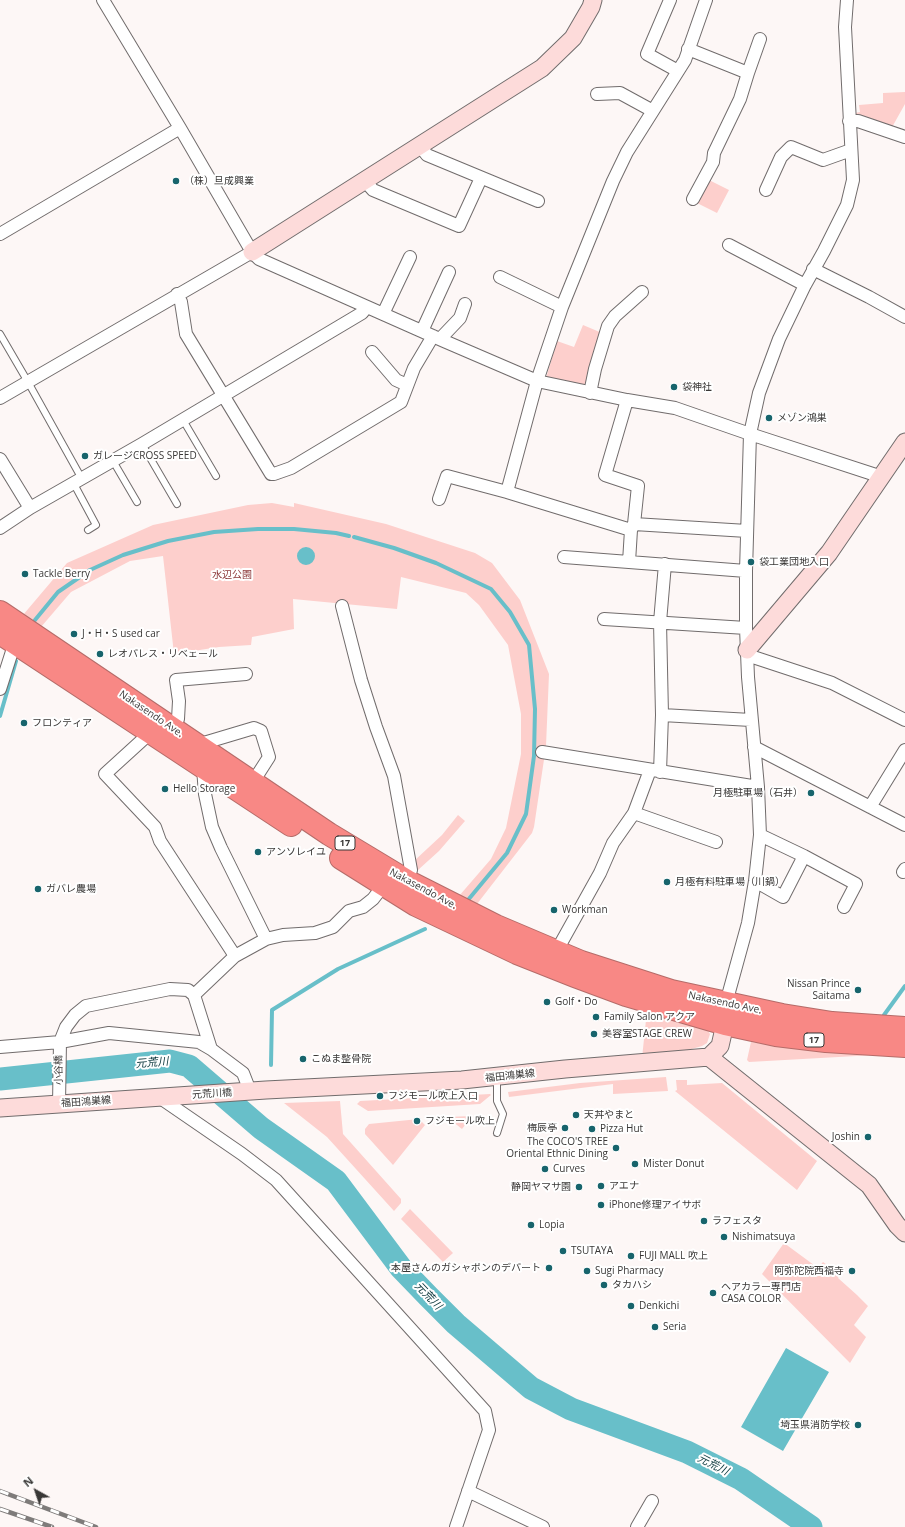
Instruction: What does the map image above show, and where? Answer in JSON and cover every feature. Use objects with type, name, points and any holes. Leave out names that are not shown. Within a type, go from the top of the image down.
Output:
[{"type":"highway","name":"Nakasendo Ave.","points":[[0,612],[329,834],[407,882],[496,926],[556,952],[671,991],[776,1035],[826,1042],[905,1046]]},
{"type":"highway","name":"Nakasendo Ave.","points":[[8,638],[383,886],[416,905],[531,959],[626,995],[725,1014],[905,1028]]},
{"type":"street","points":[[103,0],[252,252],[259,258],[537,381],[590,393],[675,408],[882,477]]},
{"type":"street","points":[[0,398],[177,294],[252,252],[542,68],[573,38],[591,7],[593,0]]},
{"type":"street","points":[[670,0],[647,54],[678,71]]},
{"type":"street","points":[[507,492],[537,381],[562,307],[613,181],[627,152],[684,60],[706,0]]},
{"type":"street","points":[[847,0],[845,27],[853,180],[847,205],[813,269],[779,339],[758,393],[750,434],[746,628],[751,720],[758,787],[760,835],[755,881],[748,923],[725,1014],[720,1046],[710,1058],[869,1186],[897,1225],[905,1233]]},
{"type":"street","points":[[694,198],[740,99],[760,39]]},
{"type":"street","points":[[688,49],[748,73]]},
{"type":"street","points":[[596,94],[620,93],[653,111]]},
{"type":"street","points":[[849,121],[858,122],[905,137]]},
{"type":"street","points":[[0,234],[180,128]]},
{"type":"street","points":[[420,146],[428,155],[538,201]]},
{"type":"street","points":[[766,190],[781,157],[791,147],[823,160],[851,150]]},
{"type":"street","points":[[365,181],[373,190],[459,226],[481,178]]},
{"type":"street","points":[[729,245],[805,285]]},
{"type":"street","points":[[384,314],[410,257]]},
{"type":"street","points":[[813,269],[905,317]]},
{"type":"street","points":[[177,294],[181,302],[186,334],[270,474],[274,474],[292,468],[401,402],[414,368],[432,335],[449,272]]},
{"type":"street","points":[[500,276],[562,307]]},
{"type":"street","points":[[590,393],[595,369],[608,326],[615,316],[642,292]]},
{"type":"street","points":[[432,335],[460,318],[465,304]]},
{"type":"street","points":[[0,528],[30,508],[183,420],[362,313],[367,307]]},
{"type":"street","points":[[372,352],[396,380],[407,385]]},
{"type":"street","points":[[627,400],[605,475],[638,486],[629,562]]},
{"type":"street","points":[[747,652],[829,553],[905,442]]},
{"type":"street","points":[[0,459],[30,508]]},
{"type":"street","points":[[439,499],[448,476],[632,527],[747,531]]},
{"type":"street","points":[[564,557],[746,571]]},
{"type":"street","points":[[556,952],[600,873],[613,843],[634,813],[655,771],[662,715],[660,622],[665,564]]},
{"type":"street","points":[[342,606],[376,727],[394,776],[411,870],[407,882]]},
{"type":"street","points":[[604,619],[746,628]]},
{"type":"street","points":[[0,689],[8,638]]},
{"type":"street","points":[[747,652],[832,683],[905,720]]},
{"type":"street","points":[[172,728],[178,719],[179,701],[176,680],[246,674]]},
{"type":"street","points":[[662,715],[751,720]]},
{"type":"street","points":[[197,745],[254,728],[262,731],[269,756],[253,782]]},
{"type":"street","points":[[150,733],[106,774],[155,827],[160,841],[235,956]]},
{"type":"street","points":[[754,747],[905,825]]},
{"type":"street","points":[[870,807],[905,750]]},
{"type":"street","points":[[542,752],[758,787]]},
{"type":"street","points":[[203,768],[205,794],[212,827],[266,939]]},
{"type":"street","points":[[634,813],[716,842]]},
{"type":"street","points":[[760,835],[804,856],[856,884],[844,907]]},
{"type":"street","points":[[755,881],[783,897],[804,856]]},
{"type":"street","points":[[194,995],[235,956],[266,939],[315,933],[333,927],[349,911],[363,907],[373,899],[383,886]]},
{"type":"street","points":[[59,1046],[66,1028],[75,1015],[86,1006],[170,989],[188,990],[194,995],[211,1049]]},
{"type":"street","points":[[0,1047],[59,1046],[109,1033],[198,1042],[211,1049],[243,1073],[250,1092]]},
{"type":"street","name":"小谷橋","points":[[59,1046],[60,1097]]},
{"type":"street","name":"福田鴻巣線","points":[[250,1092],[497,1078],[565,1069],[710,1058]]},
{"type":"street","name":"元荒川橋","points":[[166,1097],[250,1092]]},
{"type":"street","name":"福田鴻巣線","points":[[0,1108],[60,1097],[166,1097]]},
{"type":"street","points":[[166,1097],[276,1180],[485,1411],[489,1430],[456,1527]]},
{"type":"street","points":[[468,1491],[543,1527]]},
{"type":"street","points":[[637,1527],[652,1501]]},
{"type":"lane","points":[[0,334],[28,382],[78,481],[96,525],[88,530]]},
{"type":"lane","points":[[183,420],[216,476]]},
{"type":"lane","points":[[142,444],[177,504]]},
{"type":"lane","points":[[113,461],[137,502]]},
{"type":"lane","points":[[497,1078],[497,1101],[503,1114],[497,1132]]},
{"type":"green space","points":[[905,92],[905,104],[891,129],[859,119],[855,113],[860,112],[859,105],[883,103],[883,93]]},
{"type":"green space","points":[[707,179],[729,190],[717,213],[695,202]]},
{"type":"green space","points":[[583,325],[602,333],[593,355],[585,388],[546,378],[557,341],[574,347]]},
{"type":"green space","name":"水辺公園","points":[[272,503],[294,507],[294,503],[386,524],[475,553],[492,563],[520,600],[549,674],[546,746],[532,833],[477,904],[459,896],[491,859],[506,828],[521,754],[521,714],[508,645],[479,605],[466,593],[401,577],[397,609],[293,599],[294,629],[252,637],[251,645],[219,647],[174,654],[163,556],[130,561],[71,592],[41,627],[23,615],[67,563],[153,525],[248,505]]},
{"type":"green space","points":[[458,815],[465,821],[439,851],[418,870],[414,861],[442,835]]},
{"type":"green space","points":[[660,1013],[707,1029],[710,1034],[707,1043],[681,1052],[642,1058],[646,1020],[651,1017],[659,1019]]},
{"type":"green space","points":[[751,1042],[820,1052],[892,1052],[892,1054],[749,1062],[747,1060]]},
{"type":"green space","points":[[666,1077],[668,1091],[613,1094],[613,1084],[509,1097],[508,1092],[580,1083]]},
{"type":"green space","points":[[676,1080],[687,1080],[687,1085],[722,1083],[817,1161],[797,1190],[675,1091],[677,1090]]},
{"type":"green space","points":[[491,1095],[480,1104],[368,1111],[357,1104],[360,1101]]},
{"type":"green space","points":[[340,1101],[343,1134],[401,1199],[401,1203],[394,1211],[327,1137],[284,1103]]},
{"type":"green space","points":[[472,1116],[462,1129],[447,1117]]},
{"type":"green space","points":[[419,1119],[425,1125],[393,1165],[365,1134],[365,1129],[369,1124]]},
{"type":"green space","points":[[410,1209],[453,1253],[443,1262],[401,1219]]},
{"type":"green space","points":[[784,1243],[818,1268],[823,1262],[840,1274],[838,1278],[868,1306],[854,1325],[866,1337],[850,1363],[762,1274]]},
{"type":"water","points":[[306,547],[312,550],[315,556],[312,562],[306,565],[300,562],[297,556],[300,550]]},
{"type":"water","points":[[786,1348],[829,1372],[783,1451],[741,1427]]},
{"type":"waterway","points":[[35,620],[58,592],[90,570],[123,555],[168,541],[214,532],[258,529],[294,529],[336,533],[349,536]]},
{"type":"waterway","points":[[354,537],[394,548],[436,563],[491,589],[510,612],[529,645],[535,709],[534,756],[526,814],[507,853],[468,900]]},
{"type":"waterway","points":[[0,716],[16,661]]},
{"type":"waterway","points":[[271,1065],[272,1010],[338,969],[425,929]]},
{"type":"waterway","points":[[884,1015],[905,986]]},
{"type":"waterway","name":"元荒川","points":[[0,1079],[170,1061],[189,1066],[261,1128],[336,1181],[401,1268],[456,1324],[531,1388],[571,1409],[687,1452],[741,1479],[811,1527]]},
{"type":"railway","points":[[0,1491],[96,1527]]},
{"type":"railway","points":[[0,1509],[52,1527]]},
{"type":"place","name":"（株）旦成興業","points":[[176,181]]},
{"type":"place","name":"袋神社","points":[[674,387]]},
{"type":"place","name":"メゾン鴻巣","points":[[769,418]]},
{"type":"place","name":"ガレージCROSS SPEED","points":[[85,456]]},
{"type":"place","name":"袋工業団地入口","points":[[751,562]]},
{"type":"place","name":"Tackle Berry","points":[[25,574]]},
{"type":"place","name":"J・H・S used car","points":[[74,634]]},
{"type":"place","name":"レオパレス・リベェール","points":[[100,654]]},
{"type":"place","name":"フロンティア","points":[[24,723]]},
{"type":"place","name":"Hello Storage","points":[[165,789]]},
{"type":"place","name":"月極駐車場（石井）","points":[[811,793]]},
{"type":"place","name":"アンソレイユ","points":[[258,852]]},
{"type":"place","name":"月極有料駐車場（川鍋）","points":[[667,882]]},
{"type":"place","name":"ガバレ農場","points":[[38,889]]},
{"type":"place","name":"Workman","points":[[554,910]]},
{"type":"place","name":"Nissan Prince Saitama","points":[[858,990]]},
{"type":"place","name":"Golf・Do","points":[[547,1002]]},
{"type":"place","name":"Family Salon アクア","points":[[596,1017]]},
{"type":"place","name":"美容室STAGE CREW","points":[[594,1034]]},
{"type":"place","name":"こぬま整骨院","points":[[303,1059]]},
{"type":"place","name":"フジモール吹上入口","points":[[380,1096]]},
{"type":"place","name":"天丼やまと","points":[[576,1115]]},
{"type":"place","name":"フジモール吹上","points":[[417,1121]]},
{"type":"place","name":"梅辰亭","points":[[565,1128]]},
{"type":"place","name":"Pizza Hut","points":[[592,1129]]},
{"type":"place","name":"Joshin","points":[[868,1137]]},
{"type":"place","name":"The COCO'S TREE Oriental Ethnic Dining","points":[[616,1148]]},
{"type":"place","name":"Mister Donut","points":[[635,1164]]},
{"type":"place","name":"Curves","points":[[545,1169]]},
{"type":"place","name":"アエナ","points":[[601,1186]]},
{"type":"place","name":"静岡ヤマサ園","points":[[579,1187]]},
{"type":"place","name":"iPhone修理アイサポ","points":[[601,1205]]},
{"type":"place","name":"ラフェスタ","points":[[704,1221]]},
{"type":"place","name":"Lopia","points":[[531,1225]]},
{"type":"place","name":"Nishimatsuya","points":[[724,1237]]},
{"type":"place","name":"TSUTAYA","points":[[563,1251]]},
{"type":"place","name":"FUJI MALL 吹上","points":[[631,1256]]},
{"type":"place","name":"本屋さんのガシャポンのデパート","points":[[549,1268]]},
{"type":"place","name":"Sugi Pharmacy","points":[[587,1271]]},
{"type":"place","name":"阿弥陀院西福寺","points":[[852,1271]]},
{"type":"place","name":"タカハシ","points":[[604,1285]]},
{"type":"place","name":"ヘアカラー専門店 CASA COLOR","points":[[713,1293]]},
{"type":"place","name":"Denkichi","points":[[631,1306]]},
{"type":"place","name":"Seria","points":[[655,1327]]},
{"type":"place","name":"埼玉県消防学校","points":[[858,1425]]}]
